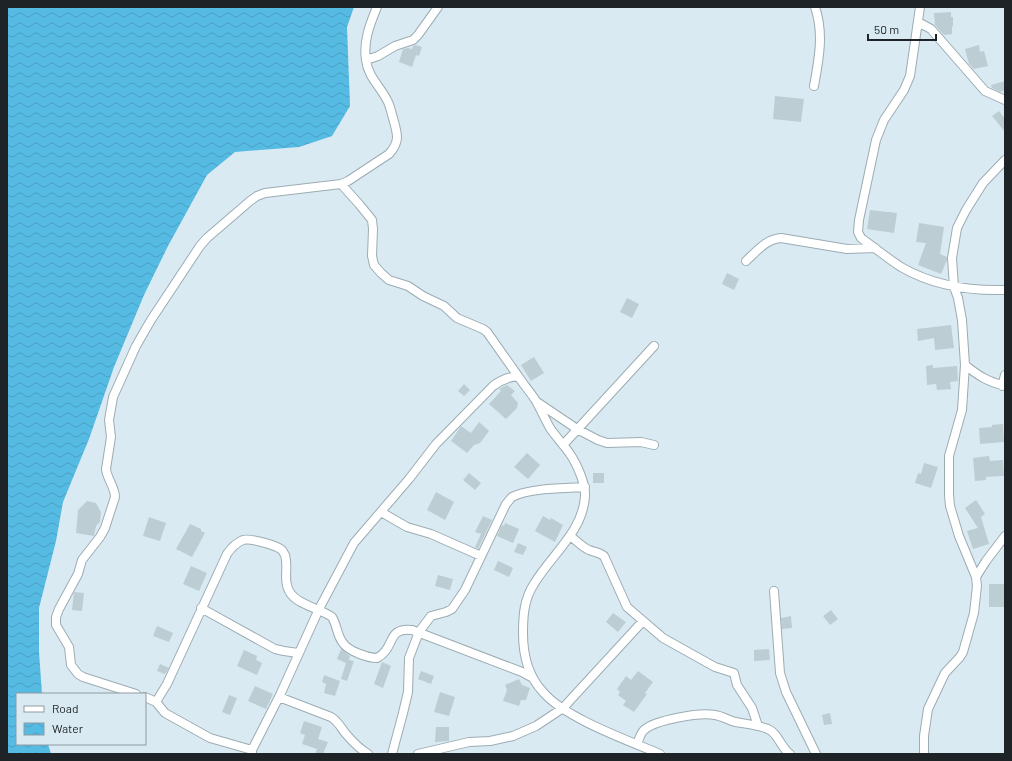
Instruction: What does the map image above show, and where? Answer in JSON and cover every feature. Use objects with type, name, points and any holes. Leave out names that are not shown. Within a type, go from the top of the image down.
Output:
[{"type":"street","points":[[133,693],[78,674],[71,665],[69,647],[56,625],[56,617],[59,609],[78,574],[82,560],[105,528],[115,497],[115,493],[106,474],[111,437],[109,420],[113,397],[139,339],[192,258],[207,238],[257,196],[265,193],[340,184],[348,181],[390,154],[394,149],[397,143],[398,134],[390,107],[368,72],[366,60],[366,40],[377,7]]},
{"type":"street","points":[[366,60],[413,40],[438,7]]},
{"type":"street","points":[[814,86],[820,59],[821,46],[820,23],[815,7]]},
{"type":"street","points":[[920,7],[910,76],[904,90],[884,120],[876,140],[859,220],[858,232],[861,238],[902,267],[934,281],[954,287],[1005,290]]},
{"type":"street","points":[[918,22],[931,29],[985,91],[1005,100]]},
{"type":"street","points":[[924,754],[924,736],[928,709],[945,673],[963,652],[974,613],[977,586],[976,577],[959,536],[950,506],[949,495],[949,456],[962,410],[965,365],[960,308],[954,287],[952,258],[957,228],[966,210],[984,182],[1005,160]]},
{"type":"street","points":[[340,184],[372,220],[372,256],[374,265],[389,280],[408,286],[427,298],[444,306],[457,318],[487,332],[535,400],[550,428],[574,461],[584,487],[585,496],[583,509],[580,518],[570,536],[534,584],[527,598],[524,612],[523,647],[526,663],[533,678],[542,692],[563,708],[588,722],[660,754]]},
{"type":"street","points":[[746,261],[768,241],[774,238],[847,248],[875,248]]},
{"type":"street","points":[[563,445],[654,346]]},
{"type":"street","points":[[965,365],[984,379],[1004,386],[1005,375]]},
{"type":"street","points":[[146,697],[156,702],[165,713],[202,734],[252,752],[319,609],[351,548],[410,479],[436,444],[493,386],[501,380],[518,376]]},
{"type":"street","points":[[535,400],[577,429],[589,436],[607,443],[633,441],[654,445]]},
{"type":"street","points":[[392,754],[404,714],[408,692],[409,658],[419,632],[431,616],[452,609],[465,590],[506,504],[511,498],[520,494],[536,491],[584,487]]},
{"type":"street","points":[[381,512],[407,527],[430,534],[481,556]]},
{"type":"street","points":[[570,536],[590,551],[601,553],[604,556],[627,607],[663,638],[715,667],[734,674],[737,685],[752,708],[758,726]]},
{"type":"street","points":[[976,577],[1005,536]]},
{"type":"street","points":[[156,702],[167,684],[227,554],[235,544],[245,540],[261,541],[282,549],[285,554],[286,561],[286,579],[291,594],[299,601],[332,616],[343,644],[347,647],[366,656],[378,658],[386,651],[394,634],[399,630],[404,629],[419,632],[522,672],[533,678]]},
{"type":"street","points":[[774,592],[780,673],[786,692],[816,754]]},
{"type":"street","points":[[201,608],[275,648],[298,653]]},
{"type":"street","points":[[418,754],[469,742],[490,741],[513,736],[536,726],[563,708],[643,621]]},
{"type":"street","points":[[278,697],[336,720],[347,735],[368,754]]},
{"type":"street","points":[[637,744],[644,730],[659,723],[680,717],[709,714],[758,726],[774,732],[782,746],[790,754]]},
{"type":"water","points":[[7,7],[354,7],[347,27],[350,106],[332,136],[299,147],[235,152],[207,175],[168,246],[144,295],[114,367],[89,439],[63,502],[56,541],[39,608],[39,652],[42,693],[16,693],[16,745],[48,745],[51,754],[7,754]]},
{"type":"building","points":[[951,12],[951,17],[953,17],[952,34],[944,35],[935,25],[934,13]]},
{"type":"building","points":[[416,45],[422,47],[419,56],[416,55],[412,67],[399,62],[403,49],[412,49],[413,46]]},
{"type":"building","points":[[979,45],[980,52],[984,51],[988,66],[974,69],[969,64],[965,49]]},
{"type":"building","points":[[1005,81],[1005,90],[1000,92],[992,88],[991,85]]},
{"type":"building","points":[[775,96],[804,99],[801,122],[773,119]]},
{"type":"building","points":[[999,111],[1005,119],[1005,132],[992,116]]},
{"type":"building","points":[[870,210],[897,213],[894,233],[867,229]]},
{"type":"building","points":[[919,223],[944,227],[940,254],[947,257],[947,260],[941,274],[918,265],[926,243],[916,242]]},
{"type":"building","points":[[727,273],[739,279],[734,290],[722,284]]},
{"type":"building","points":[[627,298],[639,304],[632,318],[620,312]]},
{"type":"building","points":[[951,325],[954,348],[935,350],[934,338],[918,341],[917,329]]},
{"type":"building","points":[[534,357],[544,373],[531,381],[521,365]]},
{"type":"building","points":[[933,365],[933,368],[957,366],[958,381],[950,382],[951,389],[937,390],[936,384],[927,385],[926,366]]},
{"type":"building","points":[[464,384],[470,390],[464,396],[458,391]]},
{"type":"building","points":[[507,385],[515,391],[511,395],[518,403],[517,408],[506,419],[489,404],[501,391],[499,389]]},
{"type":"building","points":[[479,422],[489,431],[480,443],[474,445],[467,453],[451,441],[461,426],[471,433]]},
{"type":"building","points":[[1003,424],[1004,442],[980,444],[979,428]]},
{"type":"building","points":[[527,453],[540,465],[528,479],[514,467]]},
{"type":"building","points":[[989,456],[990,461],[1003,460],[1004,476],[986,477],[986,480],[975,481],[973,458]]},
{"type":"building","points":[[924,463],[938,467],[931,488],[915,483],[918,473],[921,474]]},
{"type":"building","points":[[469,473],[481,483],[475,490],[463,480]]},
{"type":"building","points":[[593,473],[604,473],[604,483],[593,483]]},
{"type":"building","points":[[436,492],[454,502],[445,520],[427,510]]},
{"type":"building","points":[[976,500],[985,514],[981,517],[989,544],[973,549],[967,531],[978,528],[965,508]]},
{"type":"building","points":[[87,501],[96,503],[101,512],[100,522],[96,526],[94,536],[76,533],[78,510]]},
{"type":"building","points":[[483,516],[492,520],[478,549],[475,547],[481,534],[475,532]]},
{"type":"building","points":[[543,516],[550,520],[551,518],[563,525],[555,542],[535,531]]},
{"type":"building","points":[[149,517],[166,523],[160,541],[143,536]]},
{"type":"building","points":[[505,523],[519,529],[513,543],[497,536],[502,525],[504,526]]},
{"type":"building","points":[[190,524],[201,529],[201,531],[205,533],[192,557],[176,549]]},
{"type":"building","points":[[518,543],[527,547],[523,555],[514,552]]},
{"type":"building","points":[[498,561],[513,568],[509,577],[494,570]]},
{"type":"building","points":[[191,566],[207,573],[199,591],[183,584]]},
{"type":"building","points":[[438,575],[453,579],[450,590],[435,586]]},
{"type":"building","points":[[989,584],[1005,584],[1005,607],[989,607]]},
{"type":"building","points":[[74,592],[84,593],[82,611],[72,610]]},
{"type":"building","points":[[831,610],[838,619],[830,625],[823,616]]},
{"type":"building","points":[[613,613],[626,622],[618,632],[606,622]]},
{"type":"building","points":[[791,616],[792,628],[782,629],[781,618]]},
{"type":"building","points":[[157,626],[173,633],[169,642],[153,636]]},
{"type":"building","points":[[341,649],[350,656],[349,660],[354,661],[347,681],[341,679],[346,663],[337,659]]},
{"type":"building","points":[[769,649],[770,660],[754,661],[754,650]]},
{"type":"building","points":[[244,650],[257,656],[256,660],[262,663],[257,675],[237,666]]},
{"type":"building","points":[[382,662],[391,666],[383,688],[374,684]]},
{"type":"building","points":[[160,664],[169,668],[165,674],[157,671]]},
{"type":"building","points":[[421,671],[434,676],[431,684],[418,679]]},
{"type":"building","points":[[638,671],[653,682],[645,693],[647,694],[634,712],[623,705],[626,701],[618,695],[620,692],[617,689],[626,676],[631,680]]},
{"type":"building","points":[[324,675],[340,681],[335,696],[324,693],[326,684],[322,682]]},
{"type":"building","points":[[519,679],[522,685],[530,688],[526,700],[521,700],[519,706],[503,701],[507,690],[505,685]]},
{"type":"building","points":[[255,686],[273,694],[266,709],[248,701]]},
{"type":"building","points":[[440,692],[455,697],[449,716],[434,712]]},
{"type":"building","points":[[229,695],[237,698],[230,715],[222,712]]},
{"type":"building","points":[[830,713],[832,724],[824,725],[822,715]]},
{"type":"building","points":[[304,721],[322,727],[318,739],[328,742],[323,754],[315,754],[317,749],[302,744],[305,735],[300,733]]},
{"type":"building","points":[[436,727],[449,727],[449,741],[435,742]]}]
